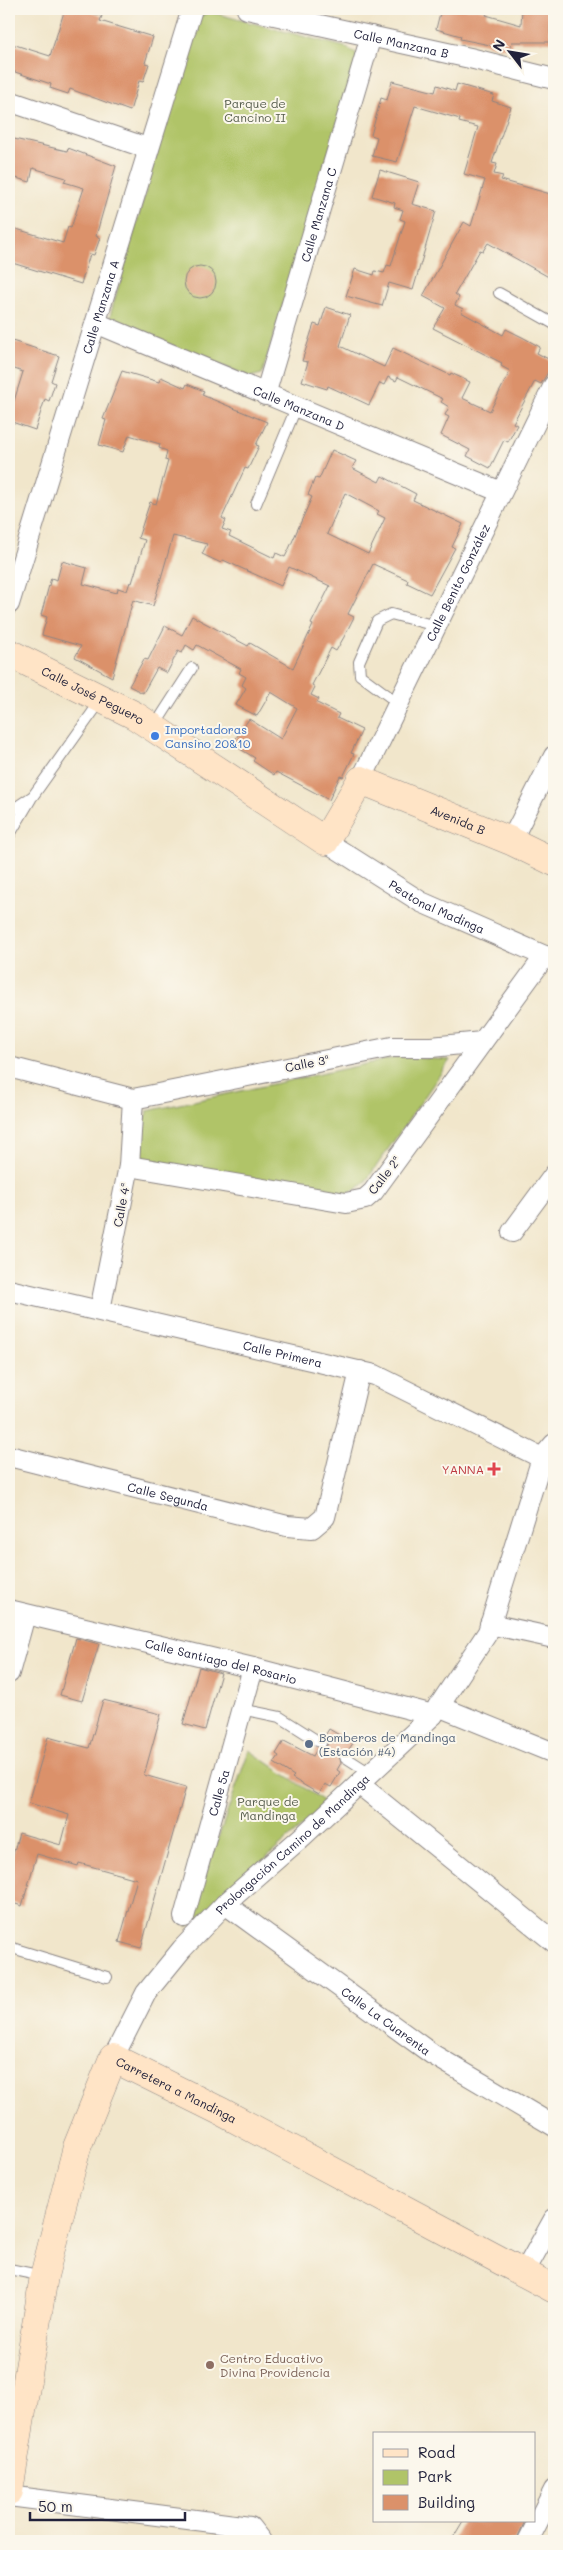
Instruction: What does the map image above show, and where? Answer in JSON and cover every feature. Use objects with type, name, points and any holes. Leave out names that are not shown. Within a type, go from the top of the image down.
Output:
[{"type":"street","name":"Calle Manzana A","points":[[9,604],[96,323],[147,148],[192,9]]},
{"type":"street","name":"Calle Manzana B","points":[[247,9],[554,79]]},
{"type":"street","name":"Calle Manzana C","points":[[265,394],[371,36]]},
{"type":"street","points":[[9,101],[147,148]]},
{"type":"street","name":"Calle Manzana D","points":[[96,323],[501,492]]},
{"type":"street","name":"Calle Benito González","points":[[362,780],[554,385]]},
{"type":"street","name":"Calle José Peguero","points":[[9,653],[102,698],[154,728],[325,841]]},
{"type":"street","points":[[511,841],[554,756]]},
{"type":"street","points":[[325,841],[362,780]]},
{"type":"street","name":"Avenida B","points":[[362,780],[511,841],[554,862]]},
{"type":"street","name":"Peatonal Madinga","points":[[325,841],[421,902],[550,958]]},
{"type":"street","name":"Calle 2ª","points":[[129,1166],[355,1203],[373,1192],[482,1042],[550,958]]},
{"type":"street","name":"Calle 3ª","points":[[133,1099],[392,1047],[431,1047],[482,1042]]},
{"type":"street","points":[[9,1067],[133,1099]]},
{"type":"street","name":"Calle 4ª","points":[[100,1310],[129,1166],[133,1099]]},
{"type":"street","points":[[512,1232],[554,1175]]},
{"type":"street","name":"Calle Primera","points":[[9,1290],[360,1371],[390,1381],[548,1451]]},
{"type":"street","name":"Calle Segunda","points":[[9,1456],[287,1526],[312,1528],[325,1517],[360,1371]]},
{"type":"street","name":"Prolongación Camino de Mandinga","points":[[113,2058],[146,1993],[182,1949],[225,1904],[303,1836],[436,1710],[488,1632],[548,1451]]},
{"type":"street","points":[[9,1673],[17,1612]]},
{"type":"street","name":"Calle Santiago del Rosario","points":[[17,1612],[436,1710],[554,1752]]},
{"type":"street","points":[[490,1624],[554,1638]]},
{"type":"street","name":"Calle 5a","points":[[184,1917],[253,1668]]},
{"type":"street","points":[[364,1778],[554,1942]]},
{"type":"street","name":"Calle La Cuarenta","points":[[225,1904],[432,2054],[554,2126]]},
{"type":"street","name":"Carretera a Mandinga","points":[[9,2491],[13,2437],[44,2276],[77,2147],[113,2058],[222,2112],[554,2289]]},
{"type":"street","points":[[524,2273],[554,2219]]},
{"type":"street","points":[[528,2541],[554,2490]]},
{"type":"street","points":[[9,2496],[250,2527],[261,2541]]},
{"type":"lane","points":[[500,293],[554,324]]},
{"type":"lane","points":[[256,504],[296,408]]},
{"type":"lane","points":[[398,703],[360,675],[359,662],[378,621],[391,614],[436,626]]},
{"type":"lane","points":[[154,728],[192,668]]},
{"type":"lane","points":[[9,836],[33,796],[102,698]]},
{"type":"lane","points":[[9,812],[33,796]]},
{"type":"lane","points":[[241,1709],[280,1718],[321,1743]]},
{"type":"lane","points":[[344,1757],[364,1778]]},
{"type":"lane","points":[[9,1948],[107,1977]]},
{"type":"lane","points":[[9,2269],[44,2276]]},
{"type":"green space","name":"Parque de Cancino II","points":[[210,12],[345,47],[356,53],[357,58],[262,374],[250,377],[112,321],[110,316],[193,26],[197,18]]},
{"type":"green space","points":[[399,1057],[450,1060],[364,1184],[346,1195],[138,1158],[147,1111]]},
{"type":"green space","name":"Parque de Mandinga","points":[[249,1750],[328,1804],[187,1927]]},
{"type":"building","points":[[65,9],[80,9],[102,16],[100,21],[153,37],[145,63],[149,64],[143,82],[139,81],[130,111],[70,89],[68,94],[50,88],[51,84],[9,70],[9,43],[50,56]]},
{"type":"building","points":[[441,9],[478,9],[488,11],[486,15],[521,25],[522,9],[551,9],[550,33],[554,34],[554,42],[512,42],[510,49],[460,39],[461,36],[436,29]]},
{"type":"building","points":[[392,81],[435,92],[437,85],[455,91],[457,84],[494,95],[492,101],[511,107],[492,163],[497,164],[494,174],[503,176],[501,180],[554,195],[554,280],[488,243],[483,251],[480,250],[455,294],[459,297],[455,305],[463,309],[461,312],[503,335],[506,329],[524,338],[540,347],[537,353],[554,362],[541,384],[535,381],[513,423],[517,425],[508,442],[504,440],[490,468],[467,456],[470,450],[441,435],[449,417],[445,415],[449,407],[441,402],[443,399],[398,377],[396,381],[388,377],[384,385],[380,383],[369,405],[328,386],[327,389],[302,381],[308,362],[302,361],[314,324],[320,326],[326,307],[350,315],[340,346],[384,367],[393,348],[450,375],[451,373],[470,382],[462,398],[490,411],[510,371],[501,366],[502,363],[433,328],[445,308],[423,296],[464,222],[471,226],[485,180],[464,174],[478,127],[459,122],[460,119],[415,106],[397,162],[372,156],[377,137],[371,135],[381,98],[387,100]]},
{"type":"building","points":[[14,139],[67,151],[68,148],[116,166],[96,236],[100,238],[94,255],[90,254],[81,284],[9,262],[9,239],[13,228],[63,243],[68,227],[71,228],[84,188],[64,182],[66,178],[33,168],[30,182],[9,176],[9,157]]},
{"type":"building","points":[[380,170],[419,182],[412,204],[436,211],[413,290],[389,283],[382,306],[346,296],[355,269],[374,275],[375,271],[384,273],[387,265],[391,266],[405,221],[400,219],[403,210],[394,207],[395,203],[372,196]]},
{"type":"building","points":[[200,266],[212,270],[216,282],[212,294],[200,298],[188,294],[184,282],[188,270]]},
{"type":"building","points":[[9,340],[59,356],[51,381],[55,383],[49,401],[45,399],[35,430],[9,421],[9,399],[14,401],[23,372],[9,367]]},
{"type":"building","points":[[122,371],[159,382],[161,377],[185,388],[187,384],[204,391],[202,395],[267,422],[256,445],[259,446],[248,469],[245,468],[222,518],[226,520],[222,529],[231,532],[229,536],[274,558],[276,553],[285,557],[312,497],[308,495],[315,478],[319,479],[332,450],[356,461],[352,468],[379,482],[382,476],[416,494],[413,500],[463,524],[452,547],[455,548],[430,594],[407,583],[408,580],[373,564],[348,614],[354,617],[344,637],[336,651],[331,648],[312,685],[315,687],[311,695],[319,699],[317,703],[339,714],[337,718],[362,730],[351,753],[354,754],[343,777],[340,776],[329,800],[276,772],[274,775],[253,761],[255,758],[232,744],[249,719],[281,739],[297,708],[271,692],[257,716],[236,705],[246,688],[242,685],[246,677],[239,673],[241,669],[197,645],[194,650],[186,645],[182,653],[178,651],[167,673],[157,668],[143,693],[129,686],[144,659],[148,660],[165,626],[182,635],[192,616],[248,646],[250,643],[293,668],[313,625],[311,624],[330,586],[289,567],[281,586],[223,560],[221,563],[202,554],[207,544],[173,536],[153,606],[133,600],[112,677],[75,657],[81,646],[42,635],[47,617],[41,615],[51,578],[57,580],[62,561],[87,568],[83,584],[117,593],[118,588],[127,591],[130,582],[132,583],[145,540],[138,538],[150,502],[156,504],[168,461],[165,460],[167,451],[159,448],[160,444],[129,435],[123,452],[99,445],[106,420],[103,419]],"holes":[[[345,493],[379,511],[377,514],[385,518],[368,554],[327,534]]]},
{"type":"building","points":[[76,1638],[99,1644],[82,1701],[60,1695]]},
{"type":"building","points":[[199,1667],[221,1673],[205,1730],[183,1724]]},
{"type":"building","points":[[103,1700],[161,1714],[144,1775],[186,1787],[141,1948],[119,1942],[137,1879],[79,1863],[78,1866],[37,1854],[22,1906],[9,1902],[9,1869],[19,1833],[61,1845],[69,1815],[29,1803],[48,1737],[89,1748]]},
{"type":"building","points":[[329,1729],[353,1743],[348,1751],[342,1751],[339,1754],[341,1763],[337,1770],[340,1772],[331,1787],[325,1784],[319,1794],[292,1778],[294,1776],[274,1763],[279,1756],[276,1754],[284,1741],[313,1756],[317,1749],[325,1749],[328,1743],[324,1737]]},
{"type":"building","points":[[462,2522],[525,2522],[516,2541],[451,2541]]},
{"type":"place","name":"Importadoras Cansino 20&10","points":[[155,736]]},
{"type":"place","name":"YANNA","points":[[494,1469]]},
{"type":"place","name":"Bomberos de Mandinga (Estación #4)","points":[[309,1744]]},
{"type":"place","name":"Centro Educativo Divina Providencia","points":[[210,2365]]}]
